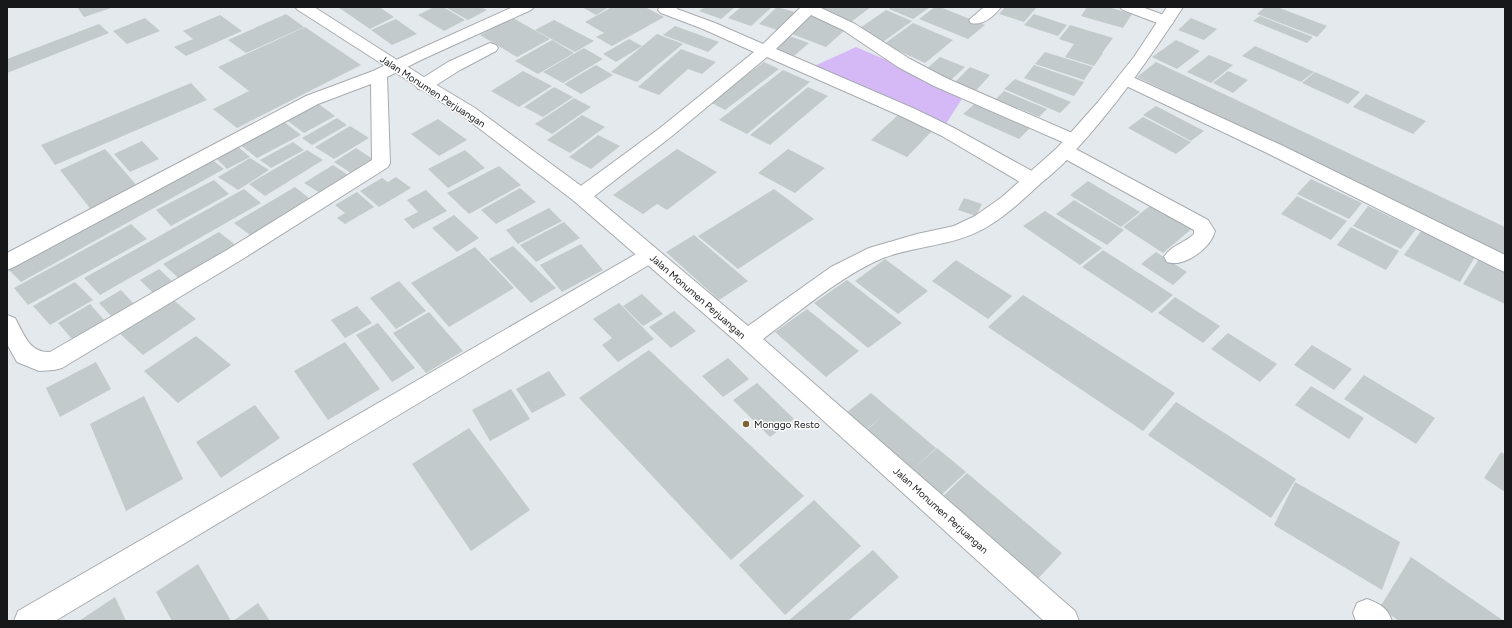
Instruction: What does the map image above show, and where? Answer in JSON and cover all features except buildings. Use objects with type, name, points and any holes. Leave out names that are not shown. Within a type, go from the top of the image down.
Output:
[{"type":"street","name":"Jalan Monumen Perjuangan","points":[[303,7],[387,71],[424,85],[469,112],[581,196],[747,338],[1065,621]]},
{"type":"street","points":[[7,262],[312,100],[387,71],[504,10],[526,7]]},
{"type":"street","points":[[977,20],[993,7]]},
{"type":"street","points":[[747,338],[838,273],[876,253],[917,241],[959,232],[982,221],[1009,202],[1069,146],[1126,79],[1170,14],[1128,7]]},
{"type":"street","points":[[665,8],[909,113],[948,132],[1032,180]]},
{"type":"street","points":[[581,196],[666,132],[765,51],[810,8],[849,27],[904,63],[1069,146],[1201,225],[1205,231],[1205,236],[1200,241],[1174,257]]},
{"type":"street","points":[[424,85],[454,66],[490,48]]},
{"type":"street","points":[[7,324],[25,355],[39,362],[54,361],[234,255],[382,163],[387,71]]},
{"type":"street","points":[[1126,79],[1274,149],[1505,264]]},
{"type":"street","points":[[28,621],[650,255]]},
{"type":"shaded area","points":[[856,47],[965,94],[944,127],[810,68]]},
{"type":"place","name":"Monggo Resto","points":[[746,424]]}]
